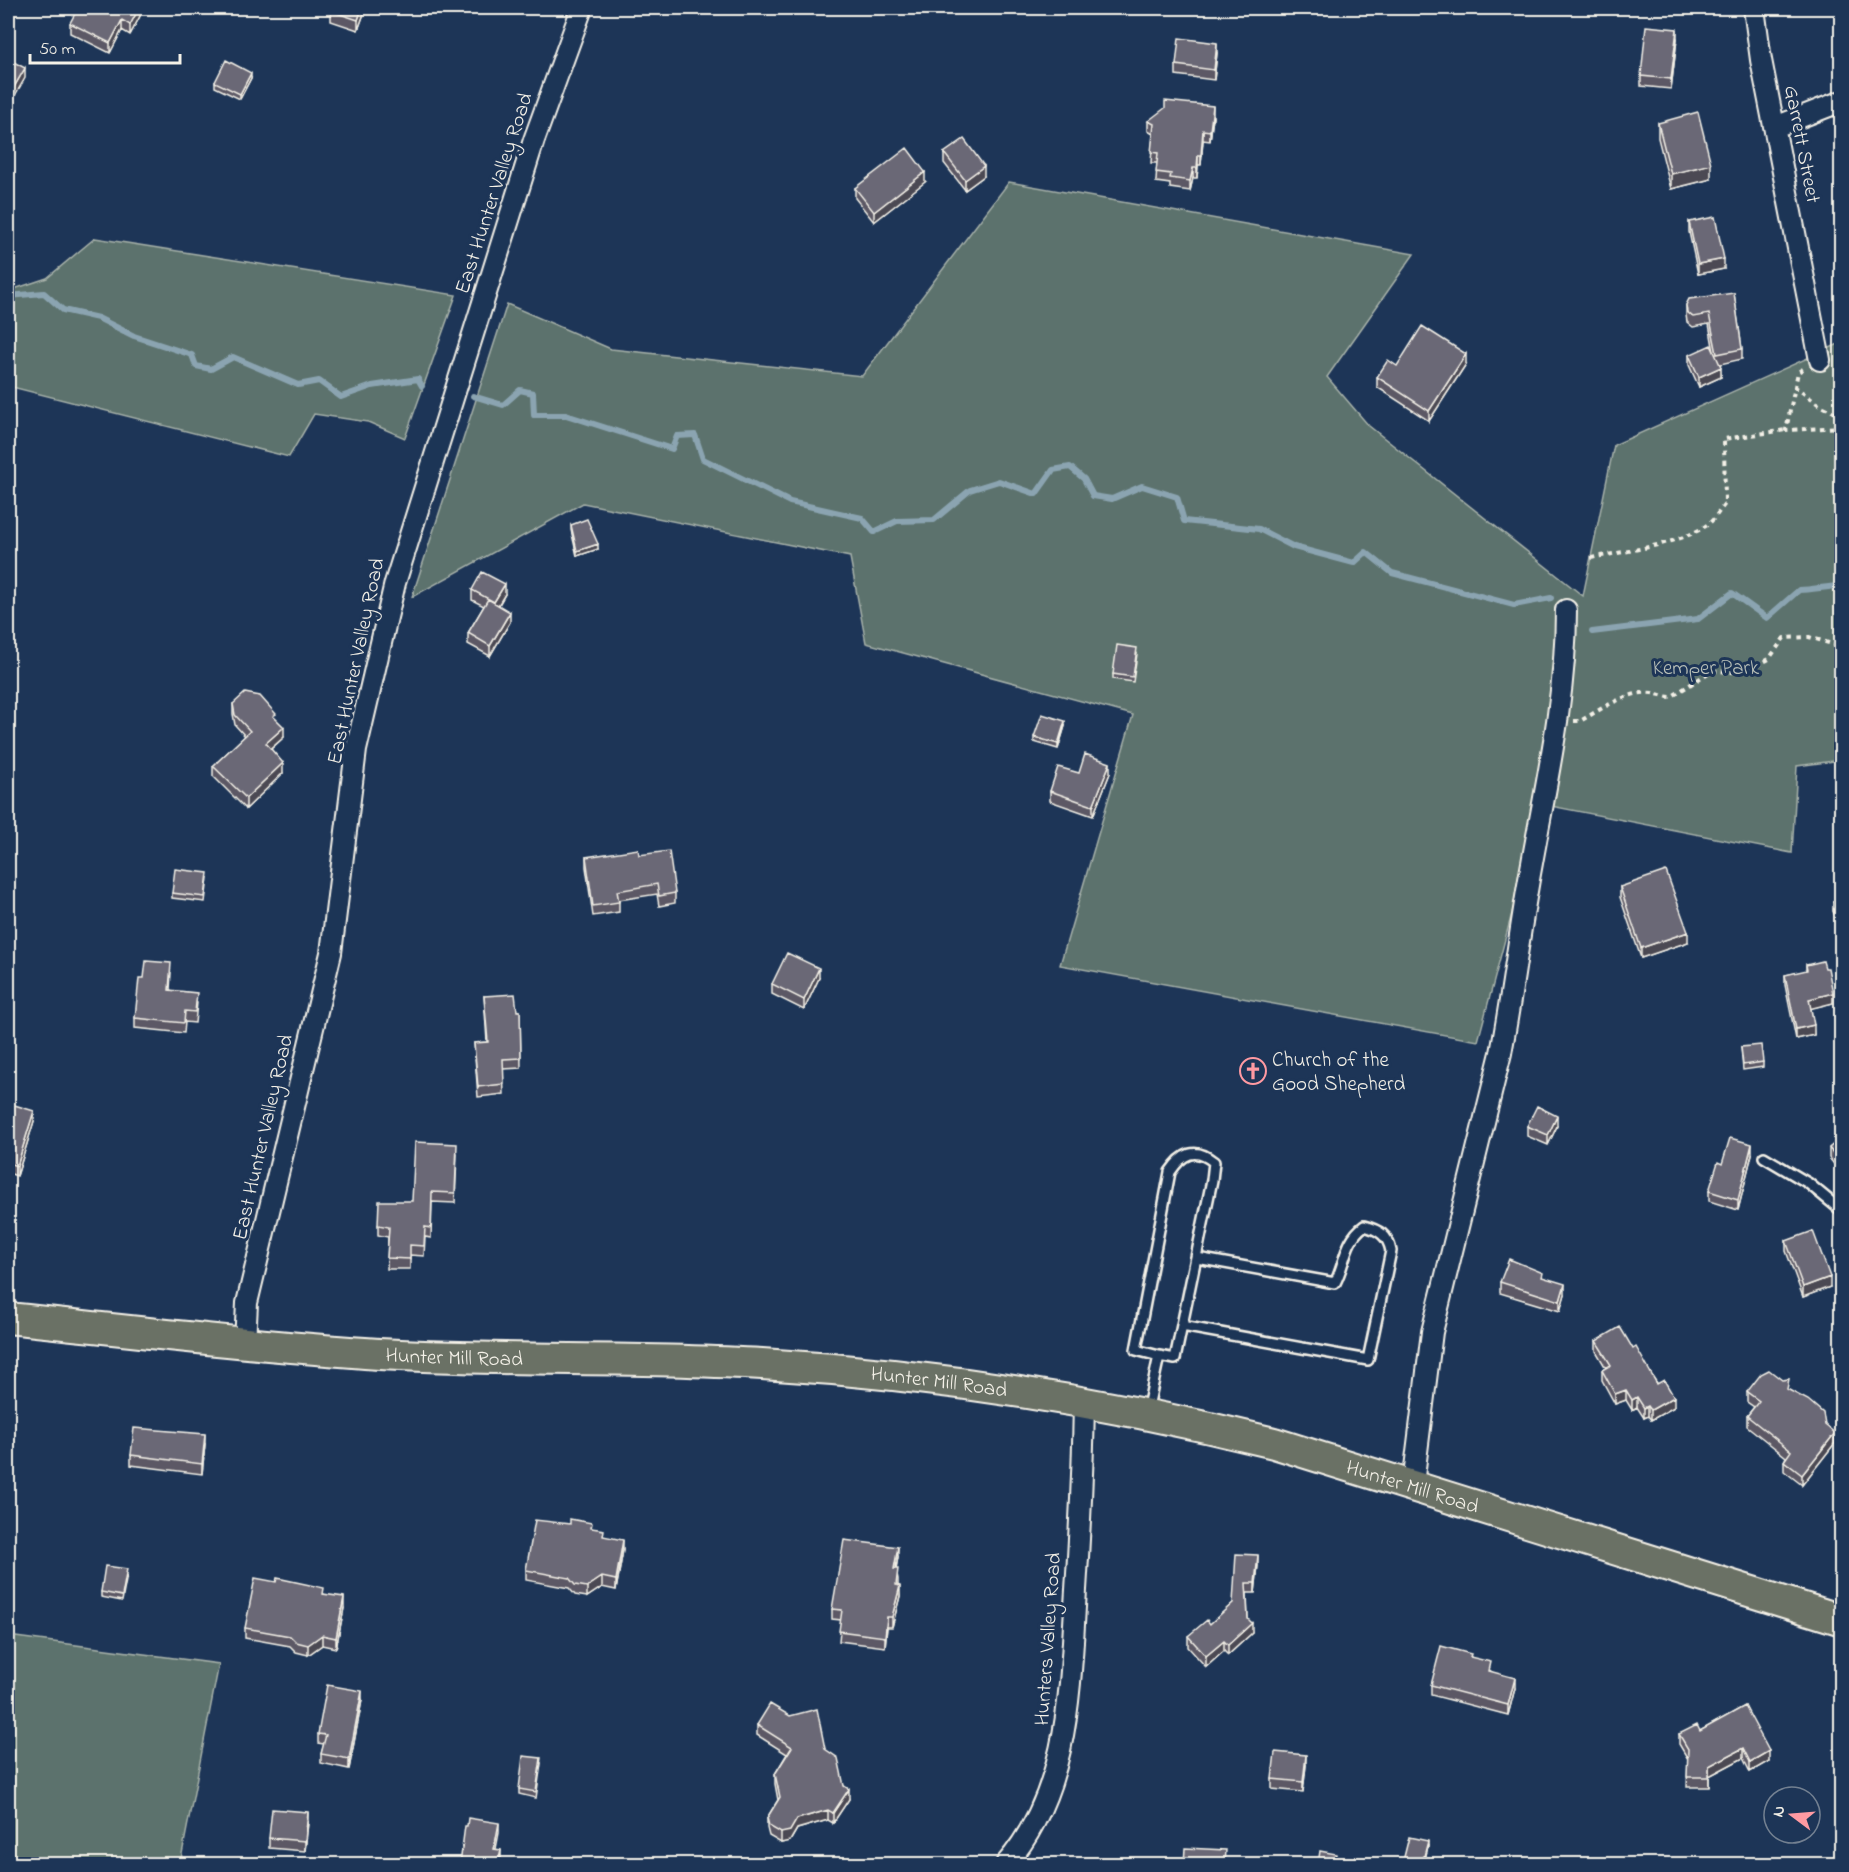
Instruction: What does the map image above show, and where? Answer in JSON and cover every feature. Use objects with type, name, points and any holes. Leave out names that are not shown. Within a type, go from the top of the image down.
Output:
[{"type":"main road","name":"Hunter Mill Road","points":[[8,1318],[245,1343],[441,1357],[805,1367],[878,1374],[1084,1403],[1147,1414],[1274,1443],[1842,1620]]},
{"type":"street","name":"East Hunter Valley Road","points":[[245,1343],[247,1303],[331,953],[356,750],[386,616],[454,389],[534,140],[582,8]]},
{"type":"street","name":"Garrett Street","points":[[1754,8],[1820,360]]},
{"type":"street","points":[[1775,126],[1842,101]]},
{"type":"street","points":[[1413,1485],[1432,1332],[1501,1053],[1563,693],[1566,610]]},
{"type":"street","name":"Hunters Valley Road","points":[[1006,1864],[1031,1830],[1046,1801],[1064,1742],[1075,1603],[1084,1403]]},
{"type":"lane","points":[[1191,1152],[1204,1154],[1214,1162],[1197,1258],[1175,1359],[1136,1350],[1170,1172],[1180,1157],[1191,1152]]},
{"type":"lane","points":[[1764,1157],[1808,1183],[1842,1211]]},
{"type":"lane","points":[[1182,1326],[1368,1360],[1391,1251],[1389,1239],[1377,1230],[1364,1226],[1355,1233],[1346,1249],[1341,1273],[1335,1283],[1197,1258]]},
{"type":"lane","points":[[1147,1414],[1159,1356]]},
{"type":"path","points":[[1786,430],[1798,372],[1820,360]]},
{"type":"path","points":[[1794,386],[1818,404],[1842,416]]},
{"type":"path","points":[[1591,558],[1641,548],[1690,534],[1708,524],[1725,504],[1724,439],[1786,430],[1842,427]]},
{"type":"path","points":[[1557,721],[1580,721],[1614,702],[1640,694],[1653,693],[1671,697],[1716,671],[1732,672],[1758,665],[1769,659],[1785,638],[1809,637],[1842,647]]},
{"type":"green space","name":"Kemper Park","points":[[1009,182],[1414,254],[1327,377],[1369,426],[1583,596],[1614,445],[1841,343],[1841,760],[1797,766],[1792,853],[1541,804],[1478,1041],[1060,965],[1133,715],[866,643],[850,557],[583,503],[412,597],[507,304],[611,349],[862,376]]},
{"type":"green space","points":[[95,238],[456,295],[405,438],[368,422],[314,414],[289,457],[8,386],[8,291],[47,278]]},
{"type":"green space","points":[[8,1636],[219,1664],[180,1864],[8,1864]]},
{"type":"building","points":[[78,8],[139,8],[130,25],[122,20],[110,43],[70,23]]},
{"type":"building","points":[[332,8],[362,8],[358,20],[331,11]]},
{"type":"building","points":[[1646,26],[1677,29],[1671,79],[1641,76]]},
{"type":"building","points":[[1179,38],[1217,43],[1214,70],[1176,65]]},
{"type":"building","points":[[8,59],[25,68],[10,94],[14,96],[8,108]]},
{"type":"building","points":[[226,60],[251,73],[240,94],[215,82]]},
{"type":"building","points":[[1165,101],[1213,106],[1210,131],[1203,130],[1201,155],[1198,155],[1197,168],[1193,168],[1190,181],[1170,178],[1171,174],[1156,172],[1158,153],[1151,152],[1154,124],[1148,121],[1165,108]]},
{"type":"building","points":[[1698,112],[1711,164],[1671,174],[1658,123]]},
{"type":"building","points":[[964,139],[984,166],[965,180],[944,153]]},
{"type":"building","points":[[907,148],[925,172],[874,212],[855,188]]},
{"type":"building","points":[[1715,217],[1724,259],[1698,264],[1689,222]]},
{"type":"building","points":[[1734,293],[1742,349],[1717,354],[1709,314],[1693,317],[1687,312],[1686,305],[1689,299]]},
{"type":"building","points":[[1422,326],[1466,354],[1429,411],[1377,377],[1388,360],[1397,366]]},
{"type":"building","points":[[1711,345],[1721,367],[1699,377],[1689,355]]},
{"type":"building","points":[[587,519],[598,544],[577,551],[571,525]]},
{"type":"building","points":[[482,572],[505,584],[494,602],[472,590]]},
{"type":"building","points":[[488,599],[510,612],[490,646],[468,633]]},
{"type":"building","points":[[1117,645],[1137,648],[1133,677],[1113,674]]},
{"type":"building","points":[[245,693],[260,696],[276,714],[273,716],[284,727],[266,743],[283,763],[246,798],[213,766],[250,731],[235,715],[233,704]]},
{"type":"building","points":[[1042,714],[1065,721],[1058,744],[1034,737]]},
{"type":"building","points":[[1085,754],[1110,763],[1093,806],[1050,791],[1058,767],[1079,773]]},
{"type":"building","points":[[638,849],[639,855],[669,851],[675,893],[659,896],[657,884],[617,891],[619,902],[593,906],[586,857]]},
{"type":"building","points":[[175,869],[208,873],[205,897],[172,893]]},
{"type":"building","points":[[1666,871],[1688,932],[1641,948],[1620,887]]},
{"type":"building","points":[[1842,897],[1842,921],[1833,901]]},
{"type":"building","points":[[787,953],[819,968],[804,1000],[772,984]]},
{"type":"building","points":[[146,961],[171,963],[169,990],[197,993],[195,1012],[185,1011],[184,1023],[135,1018],[139,978],[144,978]]},
{"type":"building","points":[[1823,961],[1825,968],[1828,968],[1833,993],[1809,999],[1814,1025],[1796,1029],[1785,975],[1807,970],[1806,965]]},
{"type":"building","points":[[515,994],[517,1011],[520,1011],[521,1058],[503,1059],[504,1084],[478,1087],[474,1043],[488,1042],[484,996]]},
{"type":"building","points":[[1761,1045],[1763,1062],[1743,1065],[1741,1047]]},
{"type":"building","points":[[8,1103],[34,1111],[17,1166],[8,1163]]},
{"type":"building","points":[[1537,1106],[1557,1116],[1548,1135],[1527,1126]]},
{"type":"building","points":[[1842,1137],[1842,1164],[1829,1148]]},
{"type":"building","points":[[1730,1138],[1752,1144],[1738,1200],[1709,1191],[1718,1162],[1722,1164]]},
{"type":"building","points":[[415,1142],[457,1144],[455,1193],[432,1192],[431,1228],[425,1227],[424,1246],[410,1245],[410,1259],[387,1258],[389,1227],[378,1225],[379,1201],[412,1201]]},
{"type":"building","points":[[1813,1231],[1830,1277],[1803,1287],[1786,1241]]},
{"type":"building","points":[[1509,1259],[1543,1273],[1542,1277],[1565,1284],[1560,1301],[1500,1282]]},
{"type":"building","points":[[1620,1327],[1633,1349],[1636,1347],[1657,1384],[1664,1380],[1674,1397],[1651,1410],[1648,1406],[1644,1408],[1637,1397],[1632,1400],[1626,1390],[1615,1394],[1602,1370],[1611,1365],[1596,1341]]},
{"type":"building","points":[[1769,1370],[1782,1380],[1789,1379],[1787,1389],[1808,1400],[1823,1413],[1825,1425],[1835,1433],[1802,1475],[1784,1461],[1791,1451],[1747,1416],[1759,1401],[1747,1392],[1761,1374]]},
{"type":"building","points":[[134,1428],[205,1434],[202,1464],[131,1455]]},
{"type":"building","points":[[570,1519],[592,1523],[591,1528],[604,1530],[603,1536],[623,1540],[616,1580],[602,1577],[587,1587],[575,1585],[569,1578],[526,1570],[535,1520],[570,1524]]},
{"type":"building","points":[[844,1540],[898,1547],[894,1569],[898,1569],[896,1585],[900,1586],[892,1617],[887,1617],[885,1637],[839,1631],[842,1610],[832,1609]]},
{"type":"building","points":[[1236,1554],[1258,1555],[1255,1583],[1246,1583],[1248,1619],[1252,1623],[1228,1645],[1224,1641],[1206,1656],[1188,1636],[1207,1620],[1210,1624],[1233,1603]]},
{"type":"building","points":[[105,1566],[127,1569],[122,1596],[101,1592]]},
{"type":"building","points":[[255,1578],[276,1582],[277,1578],[324,1588],[323,1594],[344,1597],[336,1638],[322,1635],[308,1645],[296,1642],[290,1636],[245,1628]]},
{"type":"building","points":[[1441,1646],[1491,1662],[1489,1671],[1515,1678],[1508,1705],[1431,1685]]},
{"type":"building","points":[[327,1685],[362,1691],[349,1759],[321,1754],[326,1735],[318,1734]]},
{"type":"building","points":[[770,1704],[790,1716],[817,1709],[825,1749],[838,1758],[844,1786],[849,1789],[833,1813],[828,1810],[797,1819],[790,1831],[781,1833],[769,1826],[767,1818],[780,1797],[775,1774],[792,1747],[757,1725]]},
{"type":"building","points":[[1745,1706],[1769,1751],[1750,1762],[1743,1748],[1709,1766],[1709,1777],[1687,1777],[1688,1749],[1679,1734],[1697,1725],[1700,1731]]},
{"type":"building","points":[[1275,1752],[1306,1755],[1303,1782],[1272,1779]]},
{"type":"building","points":[[523,1756],[541,1758],[536,1792],[519,1789]]},
{"type":"building","points":[[272,1809],[308,1812],[305,1841],[269,1838]]},
{"type":"building","points":[[468,1818],[499,1823],[494,1849],[501,1850],[498,1864],[460,1864]]},
{"type":"building","points":[[1409,1837],[1428,1841],[1422,1864],[1403,1861]]},
{"type":"building","points":[[1185,1848],[1226,1850],[1225,1864],[1184,1864]]},
{"type":"building","points":[[1320,1851],[1336,1854],[1334,1864],[1318,1864]]},
{"type":"waterway","points":[[8,296],[44,293],[63,310],[98,318],[134,336],[192,355],[196,366],[211,369],[233,357],[298,385],[319,381],[341,397],[372,386],[418,379],[422,386]]},
{"type":"waterway","points":[[473,396],[503,405],[520,390],[533,393],[534,415],[566,415],[672,449],[677,436],[695,435],[703,459],[790,502],[862,518],[874,532],[897,521],[934,520],[970,490],[999,481],[1036,494],[1053,470],[1070,467],[1084,479],[1093,496],[1112,499],[1142,486],[1177,497],[1184,521],[1259,529],[1294,547],[1354,563],[1366,552],[1392,573],[1514,605],[1551,598]]},
{"type":"waterway","points":[[1592,632],[1698,619],[1732,593],[1767,618],[1799,590],[1842,586]]},
{"type":"place","name":"Church of the Good Shepherd","points":[[1253,1071]]}]
